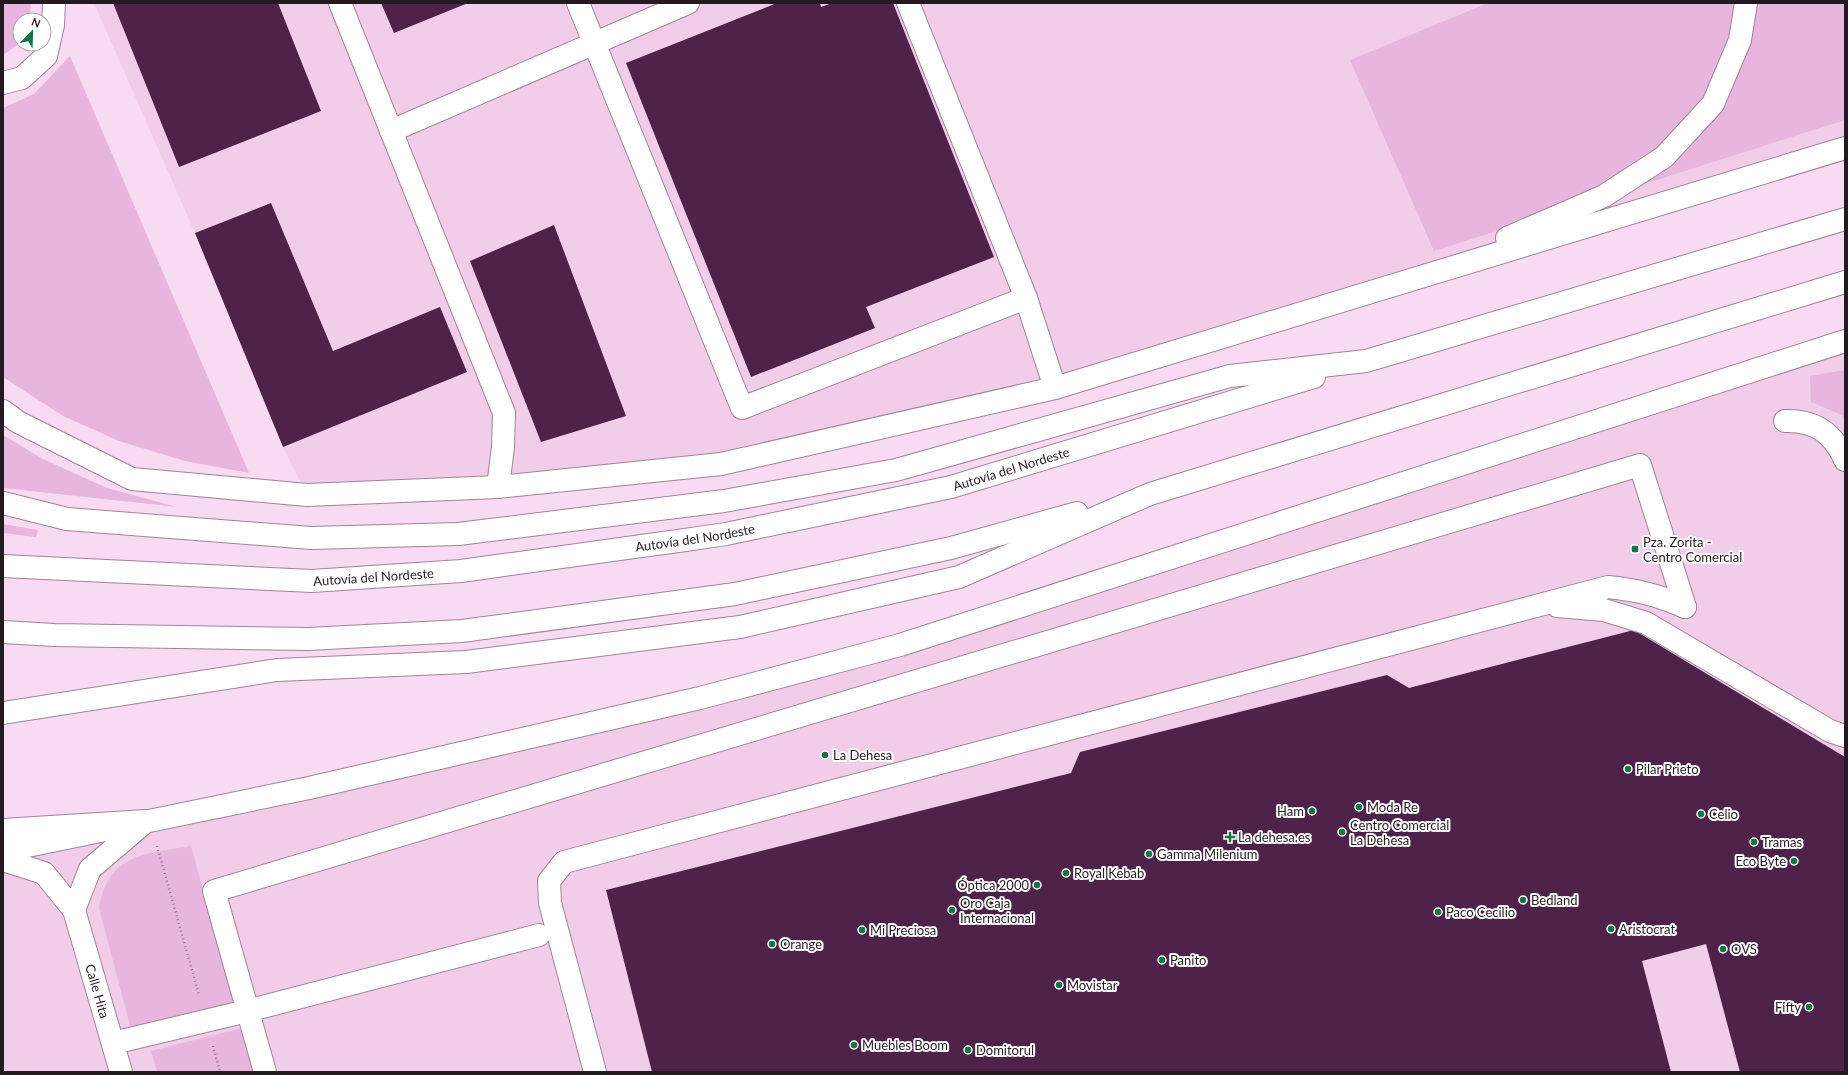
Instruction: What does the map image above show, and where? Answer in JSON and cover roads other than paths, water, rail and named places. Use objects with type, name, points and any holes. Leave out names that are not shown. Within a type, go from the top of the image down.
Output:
[{"type":"main road","points":[[3,83],[22,78],[46,56],[53,25],[54,3]]},
{"type":"main road","points":[[340,3],[504,413],[503,447],[498,487]]},
{"type":"main road","points":[[578,3],[742,408],[1026,298]]},
{"type":"main road","points":[[391,131],[688,3]]},
{"type":"main road","points":[[908,3],[1026,298],[1055,388]]},
{"type":"main road","points":[[1415,278],[1604,196],[1664,157],[1713,104],[1740,40],[1746,3]]},
{"type":"main road","points":[[3,411],[18,422],[132,479],[307,495],[498,487],[721,464],[1055,388],[1845,148]]},
{"type":"main road","points":[[3,504],[67,518],[311,538],[458,534],[724,501],[896,470],[1230,376],[1366,361],[1845,219]]},
{"type":"main road","points":[[3,632],[54,635],[308,639],[462,631],[735,594],[950,548],[1150,494],[1845,282]]},
{"type":"main road","points":[[3,851],[309,788],[700,698],[900,645],[1845,341]]},
{"type":"main road","points":[[1801,356],[1845,349]]},
{"type":"main road","name":"Autovía del Nordeste","points":[[3,566],[312,581],[461,571],[726,534],[950,487],[1366,361]]},
{"type":"main road","points":[[1785,421],[1802,421],[1827,432],[1845,460]]},
{"type":"main road","points":[[265,1072],[214,891],[1640,465],[1684,607],[1658,595],[1633,589],[1608,587],[564,862],[549,881],[550,903],[595,1072]]},
{"type":"main road","points":[[3,713],[277,670],[466,662],[740,627],[959,577],[1150,494]]},
{"type":"main road","points":[[1542,604],[1604,610],[1646,623],[1830,731],[1845,736]]},
{"type":"main road","points":[[3,830],[148,821]]},
{"type":"main road","points":[[74,910],[90,869],[148,821]]},
{"type":"main road","name":"Calle Hita","points":[[3,860],[44,873],[74,910],[121,1072]]},
{"type":"main road","points":[[113,1043],[206,1021],[539,935]]},
{"type":"place","name":"Pza. Zorita - Centro Comercial","points":[[1635,549]]},
{"type":"place","name":"La Dehesa","points":[[825,755]]},
{"type":"place","name":"Pilar Prieto","points":[[1628,769]]},
{"type":"place","name":"Moda Re","points":[[1359,807]]},
{"type":"place","name":"Ham","points":[[1312,811]]},
{"type":"place","name":"Celio","points":[[1701,814]]},
{"type":"place","name":"Centro Comercial La Dehesa","points":[[1342,832]]},
{"type":"place","name":"La dehesa.es","points":[[1230,837]]},
{"type":"place","name":"Tramas","points":[[1754,842]]},
{"type":"place","name":"Gamma Milenium","points":[[1149,854]]},
{"type":"place","name":"Eco Byte","points":[[1794,861]]},
{"type":"place","name":"Royal Kebab","points":[[1066,873]]},
{"type":"place","name":"Óptica 2000","points":[[1037,885]]},
{"type":"place","name":"Bedland","points":[[1523,900]]},
{"type":"place","name":"Oro Caja Internacional","points":[[952,910]]},
{"type":"place","name":"Paco Cecilio","points":[[1438,912]]},
{"type":"place","name":"Aristocrat","points":[[1611,929]]},
{"type":"place","name":"Mi Preciosa","points":[[862,930]]},
{"type":"place","name":"Orange","points":[[772,944]]},
{"type":"place","name":"OVS","points":[[1723,949]]},
{"type":"place","name":"Panito","points":[[1162,960]]},
{"type":"place","name":"Movistar","points":[[1059,985]]},
{"type":"place","name":"Fifty","points":[[1809,1007]]},
{"type":"place","name":"Muebles Boom","points":[[854,1045]]},
{"type":"place","name":"Domitorul","points":[[968,1050]]}]
